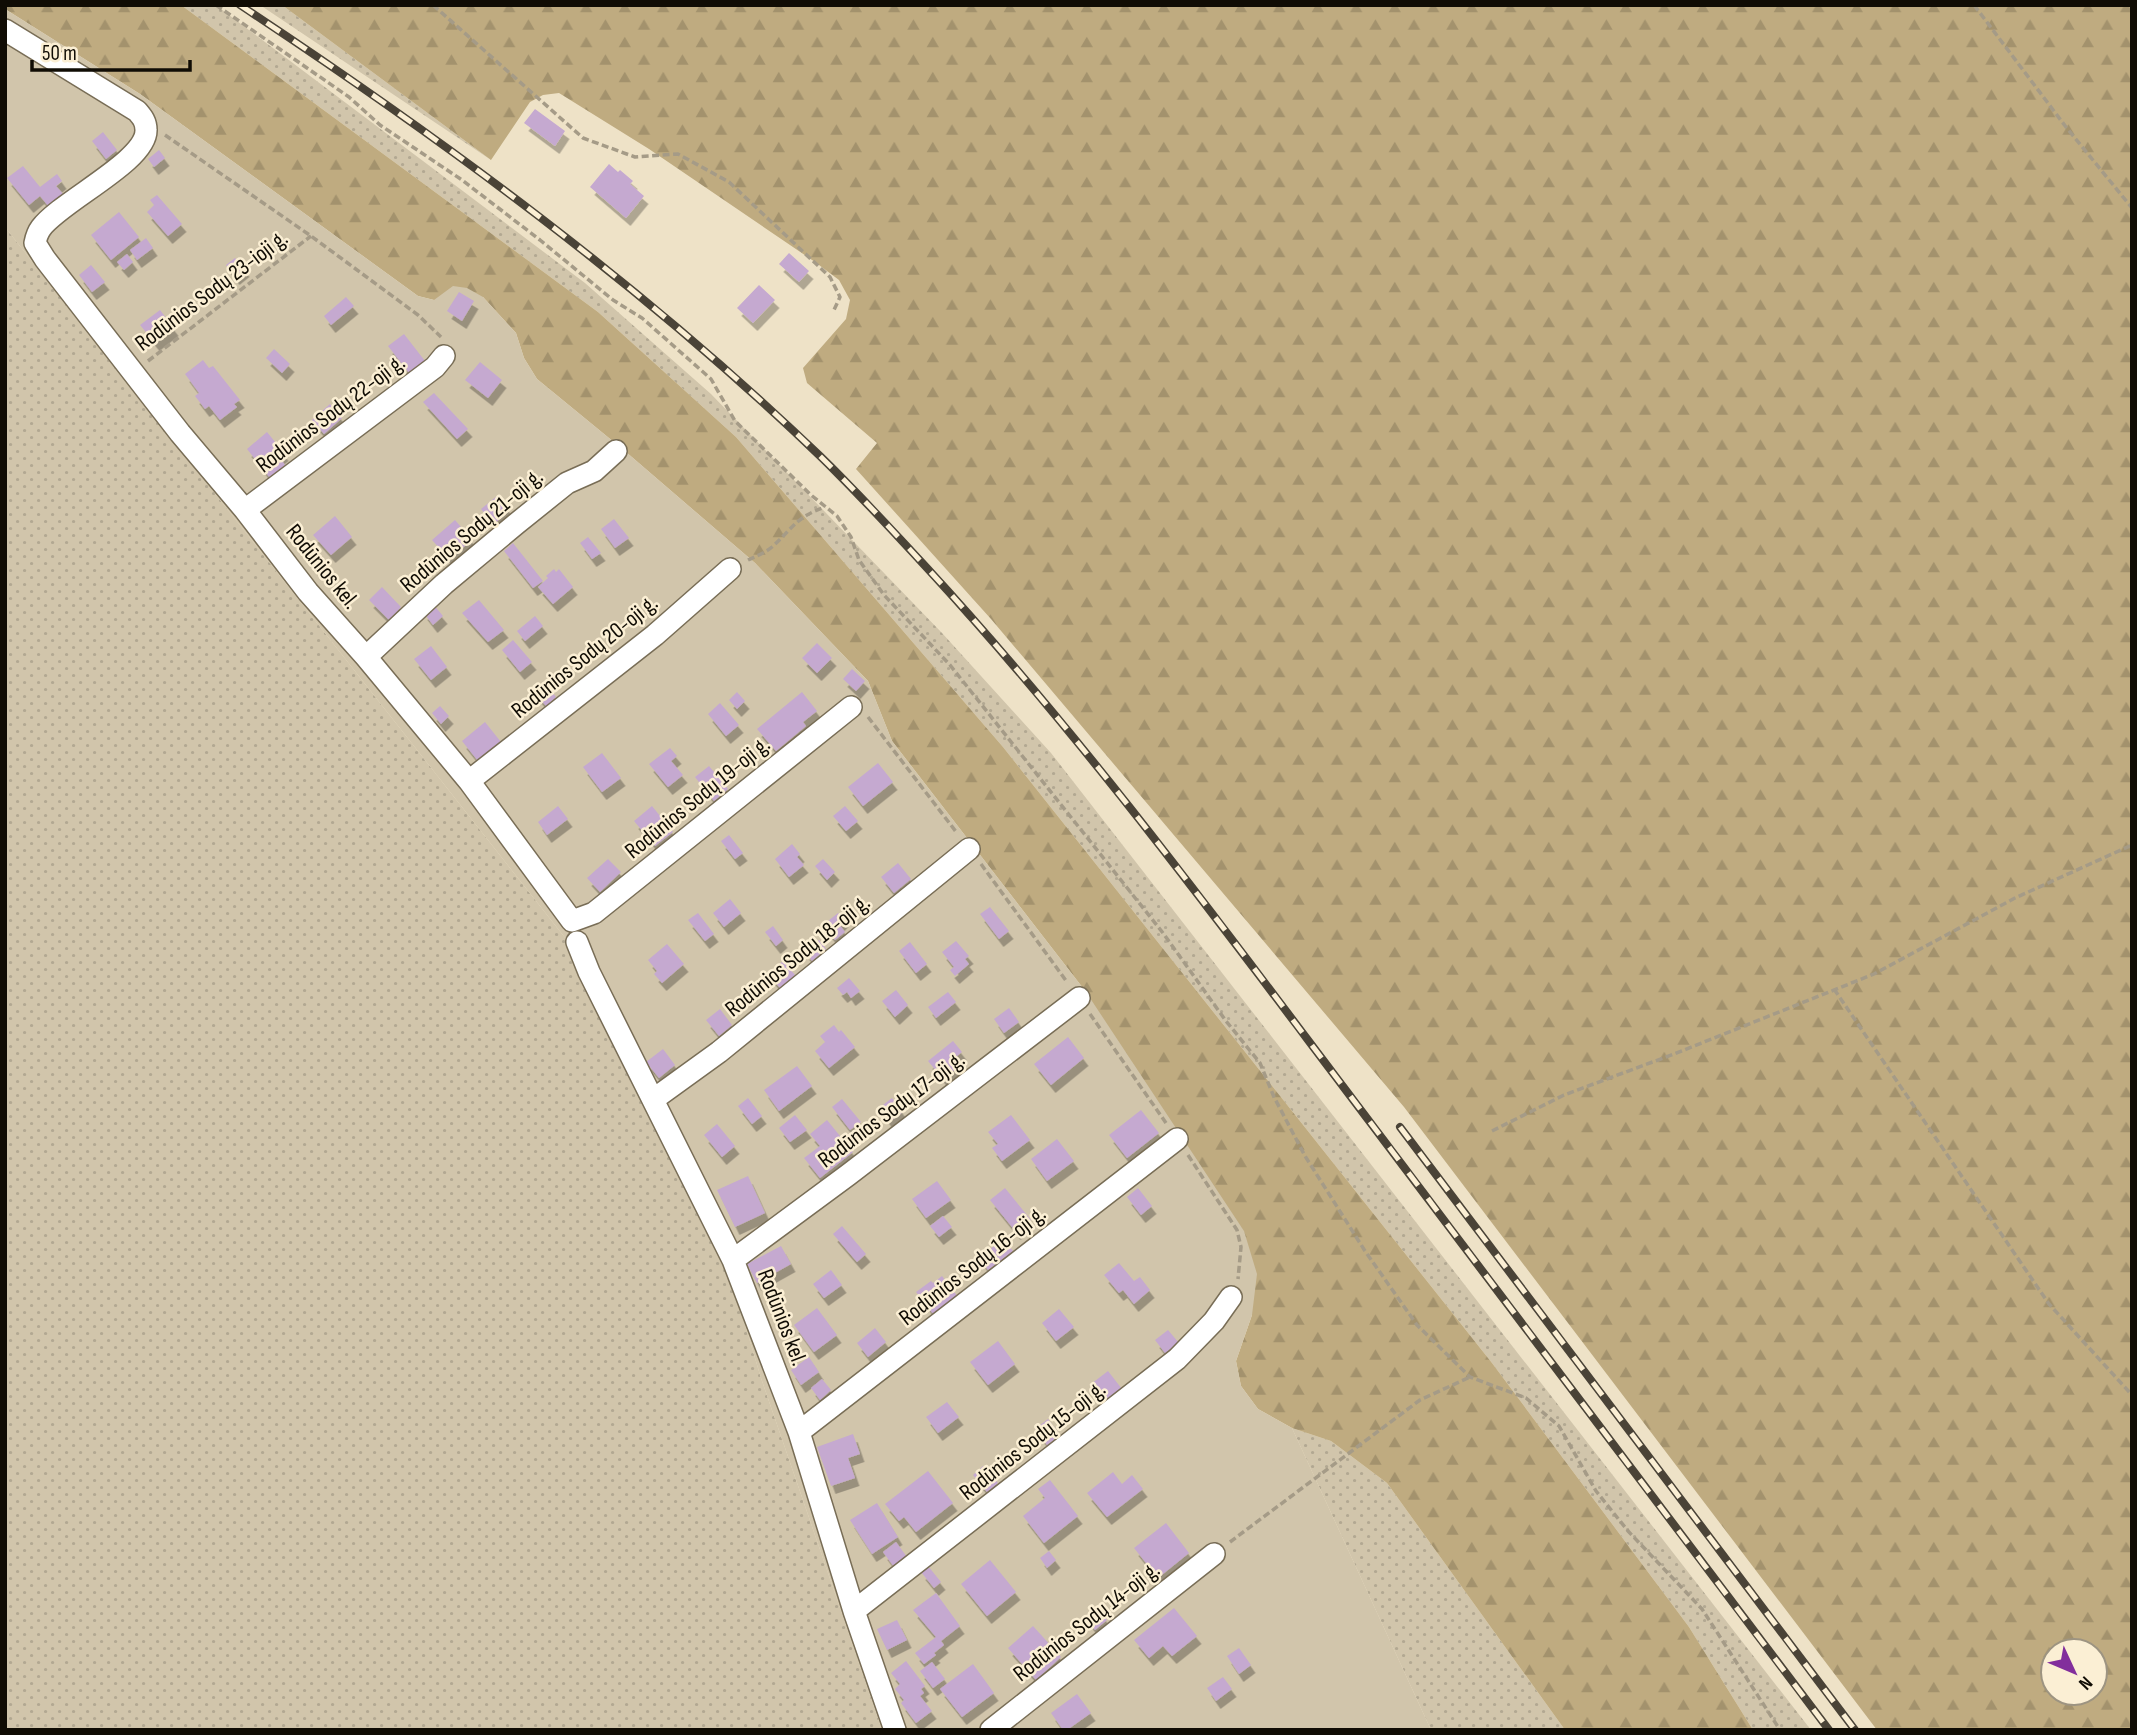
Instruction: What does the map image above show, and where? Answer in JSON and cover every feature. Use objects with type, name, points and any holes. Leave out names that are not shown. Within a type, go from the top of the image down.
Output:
[{"type":"street","points":[[5,30],[137,111],[145,121],[147,131]]},
{"type":"street","name":"Rodūnios kel.","points":[[147,131],[133,156],[57,212],[39,229],[35,243],[180,433],[245,510],[308,592],[469,781],[574,931],[589,972],[733,1260],[799,1432],[854,1611],[895,1730]]},
{"type":"street","name":"Rodūnios Sodų 22-oji g.","points":[[245,510],[435,367],[444,356]]},
{"type":"street","name":"Rodūnios Sodų 21-oji g.","points":[[366,657],[444,584],[516,524],[567,483],[594,471],[616,451]]},
{"type":"street","name":"Rodūnios Sodų 20-oji g.","points":[[469,781],[655,635],[730,569]]},
{"type":"street","name":"Rodūnios Sodų 19-oji g.","points":[[574,931],[851,707]]},
{"type":"street","name":"Rodūnios Sodų 18-oji g.","points":[[654,1099],[719,1052],[970,849]]},
{"type":"street","name":"Rodūnios Sodų 17-oji g.","points":[[733,1260],[1079,998]]},
{"type":"street","name":"Rodūnios Sodų 16-oji g.","points":[[799,1432],[1177,1139]]},
{"type":"street","name":"Rodūnios Sodų 15-oji g.","points":[[854,1611],[1177,1359],[1214,1321],[1231,1297]]},
{"type":"street","name":"Rodūnios Sodų 14-oji g.","points":[[991,1730],[1214,1554]]},
{"type":"path","points":[[216,5],[349,97],[380,125],[462,180],[541,240],[613,300],[642,318],[712,379],[736,421],[837,516],[851,537],[859,560],[884,595],[950,665],[1163,933],[1226,1021],[1260,1063],[1305,1156],[1365,1251],[1417,1325],[1470,1377],[1526,1398],[1559,1426],[1596,1491],[1628,1531],[1702,1609],[1780,1730]]},
{"type":"path","points":[[433,5],[583,138],[635,157],[678,154],[729,182],[830,277],[840,297],[834,310]]},
{"type":"path","points":[[1973,5],[2132,208]]},
{"type":"path","points":[[147,131],[157,131],[173,138],[418,315],[441,337],[444,356]]},
{"type":"path","name":"Rodūnios Sodų 23-ioji g.","points":[[134,372],[310,236]]},
{"type":"path","points":[[730,569],[771,547],[786,530],[808,513],[825,507]]},
{"type":"path","points":[[1492,1131],[1564,1095],[1874,974],[2015,898],[2132,845]]},
{"type":"path","points":[[1834,989],[2049,1304],[2132,1395]]},
{"type":"path","points":[[1214,1554],[1420,1400],[1470,1377]]},
{"type":"shaded area","points":[[181,5],[217,6],[585,283],[711,394],[942,633],[1051,753],[1811,1730],[1753,1730],[1689,1627],[1492,1363],[1003,747],[736,437],[598,312]]},
{"type":"shaded area","points":[[260,5],[282,5],[491,160]]},
{"type":"shaded area","points":[[5,9],[140,94],[418,296],[434,300],[453,286],[467,288],[483,297],[516,333],[524,358],[537,379],[755,563],[868,681],[892,741],[1086,992],[1244,1231],[1257,1274],[1252,1315],[1236,1361],[1241,1386],[1258,1409],[1292,1428],[1431,1730],[882,1730],[761,1378],[726,1261],[566,939],[5,227]]},
{"type":"shaded area","points":[[5,227],[566,939],[726,1261],[761,1378],[882,1730],[5,1730]]},
{"type":"shaded area","points":[[1292,1428],[1331,1441],[1387,1483],[1565,1730],[1431,1730]]},
{"type":"green space","points":[[5,5],[181,5],[598,312],[736,437],[1003,747],[1492,1363],[1689,1627],[1753,1730],[1565,1730],[1387,1483],[1331,1441],[1292,1428],[1258,1409],[1241,1386],[1236,1361],[1252,1315],[1086,992],[892,741],[868,681],[755,563],[537,379],[524,358],[516,333],[483,297],[434,300],[418,296],[140,94],[5,9]]},
{"type":"green space","points":[[282,5],[2132,5],[2132,1730],[1877,1730],[1404,1107],[991,619],[856,469],[877,443],[807,383],[803,368],[846,319],[850,300],[839,280],[649,149],[559,93],[543,95],[530,102],[491,160]]},
{"type":"building","points":[[535,109],[565,131],[555,146],[524,123]]},
{"type":"building","points":[[103,132],[117,150],[106,159],[92,141]]},
{"type":"building","points":[[159,150],[165,158],[154,167],[148,159]]},
{"type":"building","points":[[609,164],[633,181],[630,184],[644,196],[626,218],[590,187]]},
{"type":"building","points":[[23,166],[40,187],[57,174],[62,181],[56,186],[64,195],[49,207],[40,196],[29,205],[7,178]]},
{"type":"building","points":[[157,195],[182,224],[168,236],[147,212],[154,205],[150,200]]},
{"type":"building","points":[[119,212],[139,237],[111,260],[91,235]]},
{"type":"building","points":[[146,238],[153,248],[137,260],[130,250]]},
{"type":"building","points":[[789,253],[809,271],[799,282],[779,264]]},
{"type":"building","points":[[127,254],[133,262],[124,270],[117,262]]},
{"type":"building","points":[[235,258],[245,269],[235,277],[226,265]]},
{"type":"building","points":[[91,265],[105,282],[92,292],[79,275]]},
{"type":"building","points":[[759,285],[775,300],[753,323],[737,308]]},
{"type":"building","points":[[459,292],[474,301],[462,321],[447,311]]},
{"type":"building","points":[[346,297],[354,306],[331,325],[324,316]]},
{"type":"building","points":[[160,310],[174,328],[155,343],[140,325]]},
{"type":"building","points":[[404,334],[425,361],[409,373],[388,346]]},
{"type":"building","points":[[274,349],[290,364],[282,373],[266,358]]},
{"type":"building","points":[[203,360],[209,368],[213,366],[240,400],[234,404],[237,407],[220,420],[209,406],[205,409],[195,396],[199,393],[185,374]]},
{"type":"building","points":[[480,362],[502,380],[488,398],[465,380]]},
{"type":"building","points":[[434,393],[468,429],[457,439],[423,402]]},
{"type":"building","points":[[330,404],[342,418],[324,434],[312,420]]},
{"type":"building","points":[[267,432],[284,453],[279,457],[285,465],[270,478],[247,449]]},
{"type":"building","points":[[497,496],[510,510],[494,524],[481,509]]},
{"type":"building","points":[[335,516],[352,537],[331,555],[313,535]]},
{"type":"building","points":[[614,519],[629,538],[615,548],[601,529]]},
{"type":"building","points":[[455,520],[472,540],[449,559],[432,540]]},
{"type":"building","points":[[588,537],[601,553],[592,559],[580,543]]},
{"type":"building","points":[[513,543],[543,581],[533,588],[504,551]]},
{"type":"building","points":[[554,569],[556,572],[559,569],[573,587],[553,604],[538,587]]},
{"type":"building","points":[[382,587],[401,607],[389,620],[369,600]]},
{"type":"building","points":[[479,600],[504,630],[488,642],[462,613]]},
{"type":"building","points":[[433,604],[443,616],[433,625],[423,612]]},
{"type":"building","points":[[535,616],[543,626],[525,641],[517,631]]},
{"type":"building","points":[[513,640],[532,662],[520,672],[502,650]]},
{"type":"building","points":[[817,643],[832,658],[817,673],[802,658]]},
{"type":"building","points":[[431,646],[447,667],[431,680],[414,659]]},
{"type":"building","points":[[852,669],[865,681],[856,691],[843,679]]},
{"type":"building","points":[[544,682],[556,697],[546,706],[533,691]]},
{"type":"building","points":[[737,692],[745,701],[737,709],[729,700]]},
{"type":"building","points":[[802,692],[817,711],[803,722],[806,726],[776,751],[757,729]]},
{"type":"building","points":[[720,703],[739,725],[726,736],[708,714]]},
{"type":"building","points":[[440,706],[449,716],[441,724],[432,713]]},
{"type":"building","points":[[485,722],[501,742],[478,761],[462,741]]},
{"type":"building","points":[[670,748],[677,756],[671,761],[683,775],[668,787],[649,764]]},
{"type":"building","points":[[602,753],[621,778],[602,792],[583,767]]},
{"type":"building","points":[[878,763],[893,782],[863,806],[848,787]]},
{"type":"building","points":[[709,766],[728,789],[714,801],[695,777]]},
{"type":"building","points":[[558,806],[568,819],[547,835],[538,822]]},
{"type":"building","points":[[652,806],[673,832],[655,846],[634,821]]},
{"type":"building","points":[[845,806],[858,821],[846,831],[833,816]]},
{"type":"building","points":[[729,835],[743,853],[735,859],[721,841]]},
{"type":"building","points":[[792,844],[800,854],[797,857],[804,865],[789,877],[775,859]]},
{"type":"building","points":[[608,859],[621,872],[600,892],[587,878]]},
{"type":"building","points":[[823,859],[835,872],[827,880],[815,866]]},
{"type":"building","points":[[898,863],[911,879],[894,893],[881,877]]},
{"type":"building","points":[[730,899],[741,913],[724,927],[713,913]]},
{"type":"building","points":[[990,907],[1009,931],[999,939],[980,914]]},
{"type":"building","points":[[698,913],[714,934],[705,941],[688,920]]},
{"type":"building","points":[[838,913],[844,919],[839,924],[845,932],[835,940],[823,925]]},
{"type":"building","points":[[773,926],[783,940],[776,946],[765,932]]},
{"type":"building","points":[[819,940],[826,949],[812,961],[805,952]]},
{"type":"building","points":[[956,941],[969,956],[965,959],[969,964],[955,976],[950,970],[954,967],[942,952]]},
{"type":"building","points":[[910,942],[927,964],[916,973],[899,951]]},
{"type":"building","points":[[667,944],[684,964],[662,983],[654,974],[657,971],[648,960]]},
{"type":"building","points":[[783,961],[795,975],[780,988],[768,974]]},
{"type":"building","points":[[849,978],[860,991],[851,998],[847,992],[843,995],[837,988]]},
{"type":"building","points":[[896,990],[908,1005],[895,1017],[882,1001]]},
{"type":"building","points":[[948,992],[956,1002],[936,1018],[928,1007]]},
{"type":"building","points":[[1009,1008],[1019,1022],[1004,1033],[994,1019]]},
{"type":"building","points":[[720,1009],[732,1025],[719,1036],[706,1020]]},
{"type":"building","points":[[834,1025],[855,1047],[829,1068],[815,1051],[825,1042],[820,1036]]},
{"type":"building","points":[[1068,1037],[1084,1058],[1051,1085],[1034,1064]]},
{"type":"building","points":[[953,1041],[962,1052],[952,1060],[958,1067],[943,1079],[928,1061]]},
{"type":"building","points":[[663,1049],[675,1065],[659,1078],[646,1062]]},
{"type":"building","points":[[797,1066],[812,1086],[779,1111],[764,1090]]},
{"type":"building","points":[[748,1098],[762,1116],[752,1124],[738,1106]]},
{"type":"building","points":[[892,1098],[903,1112],[889,1122],[879,1108]]},
{"type":"building","points":[[842,1099],[861,1122],[850,1130],[832,1107]]},
{"type":"building","points":[[1141,1110],[1159,1133],[1127,1158],[1109,1135]]},
{"type":"building","points":[[795,1115],[807,1130],[790,1142],[779,1128]]},
{"type":"building","points":[[1011,1115],[1030,1140],[1002,1161],[992,1148],[998,1144],[988,1132]]},
{"type":"building","points":[[827,1120],[853,1152],[820,1178],[804,1158],[820,1146],[810,1134]]},
{"type":"building","points":[[717,1124],[735,1146],[722,1157],[704,1135]]},
{"type":"building","points":[[1057,1139],[1074,1161],[1047,1181],[1031,1159]]},
{"type":"building","points":[[748,1176],[765,1213],[735,1227],[717,1190]]},
{"type":"building","points":[[937,1181],[951,1200],[926,1218],[912,1199]]},
{"type":"building","points":[[1005,1188],[1031,1220],[1016,1232],[990,1200]]},
{"type":"building","points":[[1138,1188],[1152,1206],[1141,1215],[1127,1197]]},
{"type":"building","points":[[943,1216],[952,1227],[939,1237],[930,1226]]},
{"type":"building","points":[[842,1226],[866,1254],[857,1262],[833,1234]]},
{"type":"building","points":[[1003,1239],[1013,1251],[988,1270],[979,1258]]},
{"type":"building","points":[[781,1246],[791,1264],[757,1283],[747,1264]]},
{"type":"building","points":[[1119,1263],[1134,1281],[1140,1277],[1150,1290],[1134,1304],[1123,1290],[1119,1293],[1104,1275]]},
{"type":"building","points":[[831,1270],[842,1285],[824,1298],[813,1284]]},
{"type":"building","points":[[942,1276],[958,1297],[934,1315],[916,1292]]},
{"type":"building","points":[[817,1308],[837,1335],[814,1352],[794,1325]]},
{"type":"building","points":[[1059,1309],[1074,1327],[1056,1341],[1042,1323]]},
{"type":"building","points":[[875,1328],[886,1342],[868,1357],[857,1343]]},
{"type":"building","points":[[1168,1330],[1179,1343],[1165,1353],[1155,1340]]},
{"type":"building","points":[[998,1341],[1015,1364],[988,1385],[970,1362]]},
{"type":"building","points":[[809,1357],[819,1372],[801,1385],[791,1370]]},
{"type":"building","points":[[1108,1371],[1122,1389],[1104,1401],[1091,1384]]},
{"type":"building","points":[[822,1379],[831,1390],[820,1400],[811,1388]]},
{"type":"building","points":[[947,1402],[959,1417],[938,1433],[926,1417]]},
{"type":"building","points":[[1048,1419],[1060,1435],[1047,1445],[1035,1429]]},
{"type":"building","points":[[853,1434],[860,1454],[848,1458],[855,1478],[831,1486],[817,1447]]},
{"type":"building","points":[[983,1466],[998,1483],[987,1492],[973,1475]]},
{"type":"building","points":[[928,1471],[953,1503],[916,1532],[904,1517],[899,1521],[885,1504]]},
{"type":"building","points":[[1113,1472],[1122,1484],[1132,1475],[1143,1489],[1107,1517],[1087,1493]]},
{"type":"building","points":[[1050,1480],[1078,1516],[1044,1543],[1023,1516],[1045,1498],[1038,1489]]},
{"type":"building","points":[[877,1503],[898,1537],[872,1554],[850,1520]]},
{"type":"building","points":[[1166,1523],[1189,1553],[1158,1578],[1134,1548]]},
{"type":"building","points":[[896,1542],[907,1557],[894,1567],[883,1552]]},
{"type":"building","points":[[1049,1551],[1056,1560],[1047,1568],[1040,1558]]},
{"type":"building","points":[[990,1560],[1016,1592],[987,1616],[961,1584]]},
{"type":"building","points":[[928,1566],[941,1582],[934,1588],[921,1572]]},
{"type":"building","points":[[936,1593],[960,1626],[941,1641],[944,1645],[924,1664],[915,1653],[936,1637],[913,1610]]},
{"type":"building","points":[[1097,1608],[1107,1620],[1095,1630],[1085,1617]]},
{"type":"building","points":[[1174,1608],[1197,1636],[1172,1656],[1163,1646],[1149,1658],[1134,1640]]},
{"type":"building","points":[[897,1620],[907,1640],[887,1650],[877,1629]]},
{"type":"building","points":[[1033,1626],[1061,1657],[1036,1680],[1008,1648]]},
{"type":"building","points":[[1239,1648],[1251,1665],[1239,1674],[1227,1656]]},
{"type":"building","points":[[906,1661],[925,1686],[921,1689],[924,1693],[920,1696],[932,1711],[916,1723],[901,1703],[904,1700],[895,1689],[900,1684],[891,1673]]},
{"type":"building","points":[[932,1662],[945,1679],[933,1688],[920,1671]]},
{"type":"building","points":[[973,1664],[994,1693],[962,1717],[940,1689]]},
{"type":"building","points":[[1223,1677],[1232,1689],[1216,1701],[1207,1688]]},
{"type":"building","points":[[1077,1694],[1091,1713],[1063,1730],[1051,1713]]},
{"type":"railway","points":[[240,5],[466,162],[612,274],[753,393],[861,497],[927,568],[1029,683],[1174,863],[1829,1730]]},
{"type":"railway","points":[[1400,1127],[1855,1730]]}]
